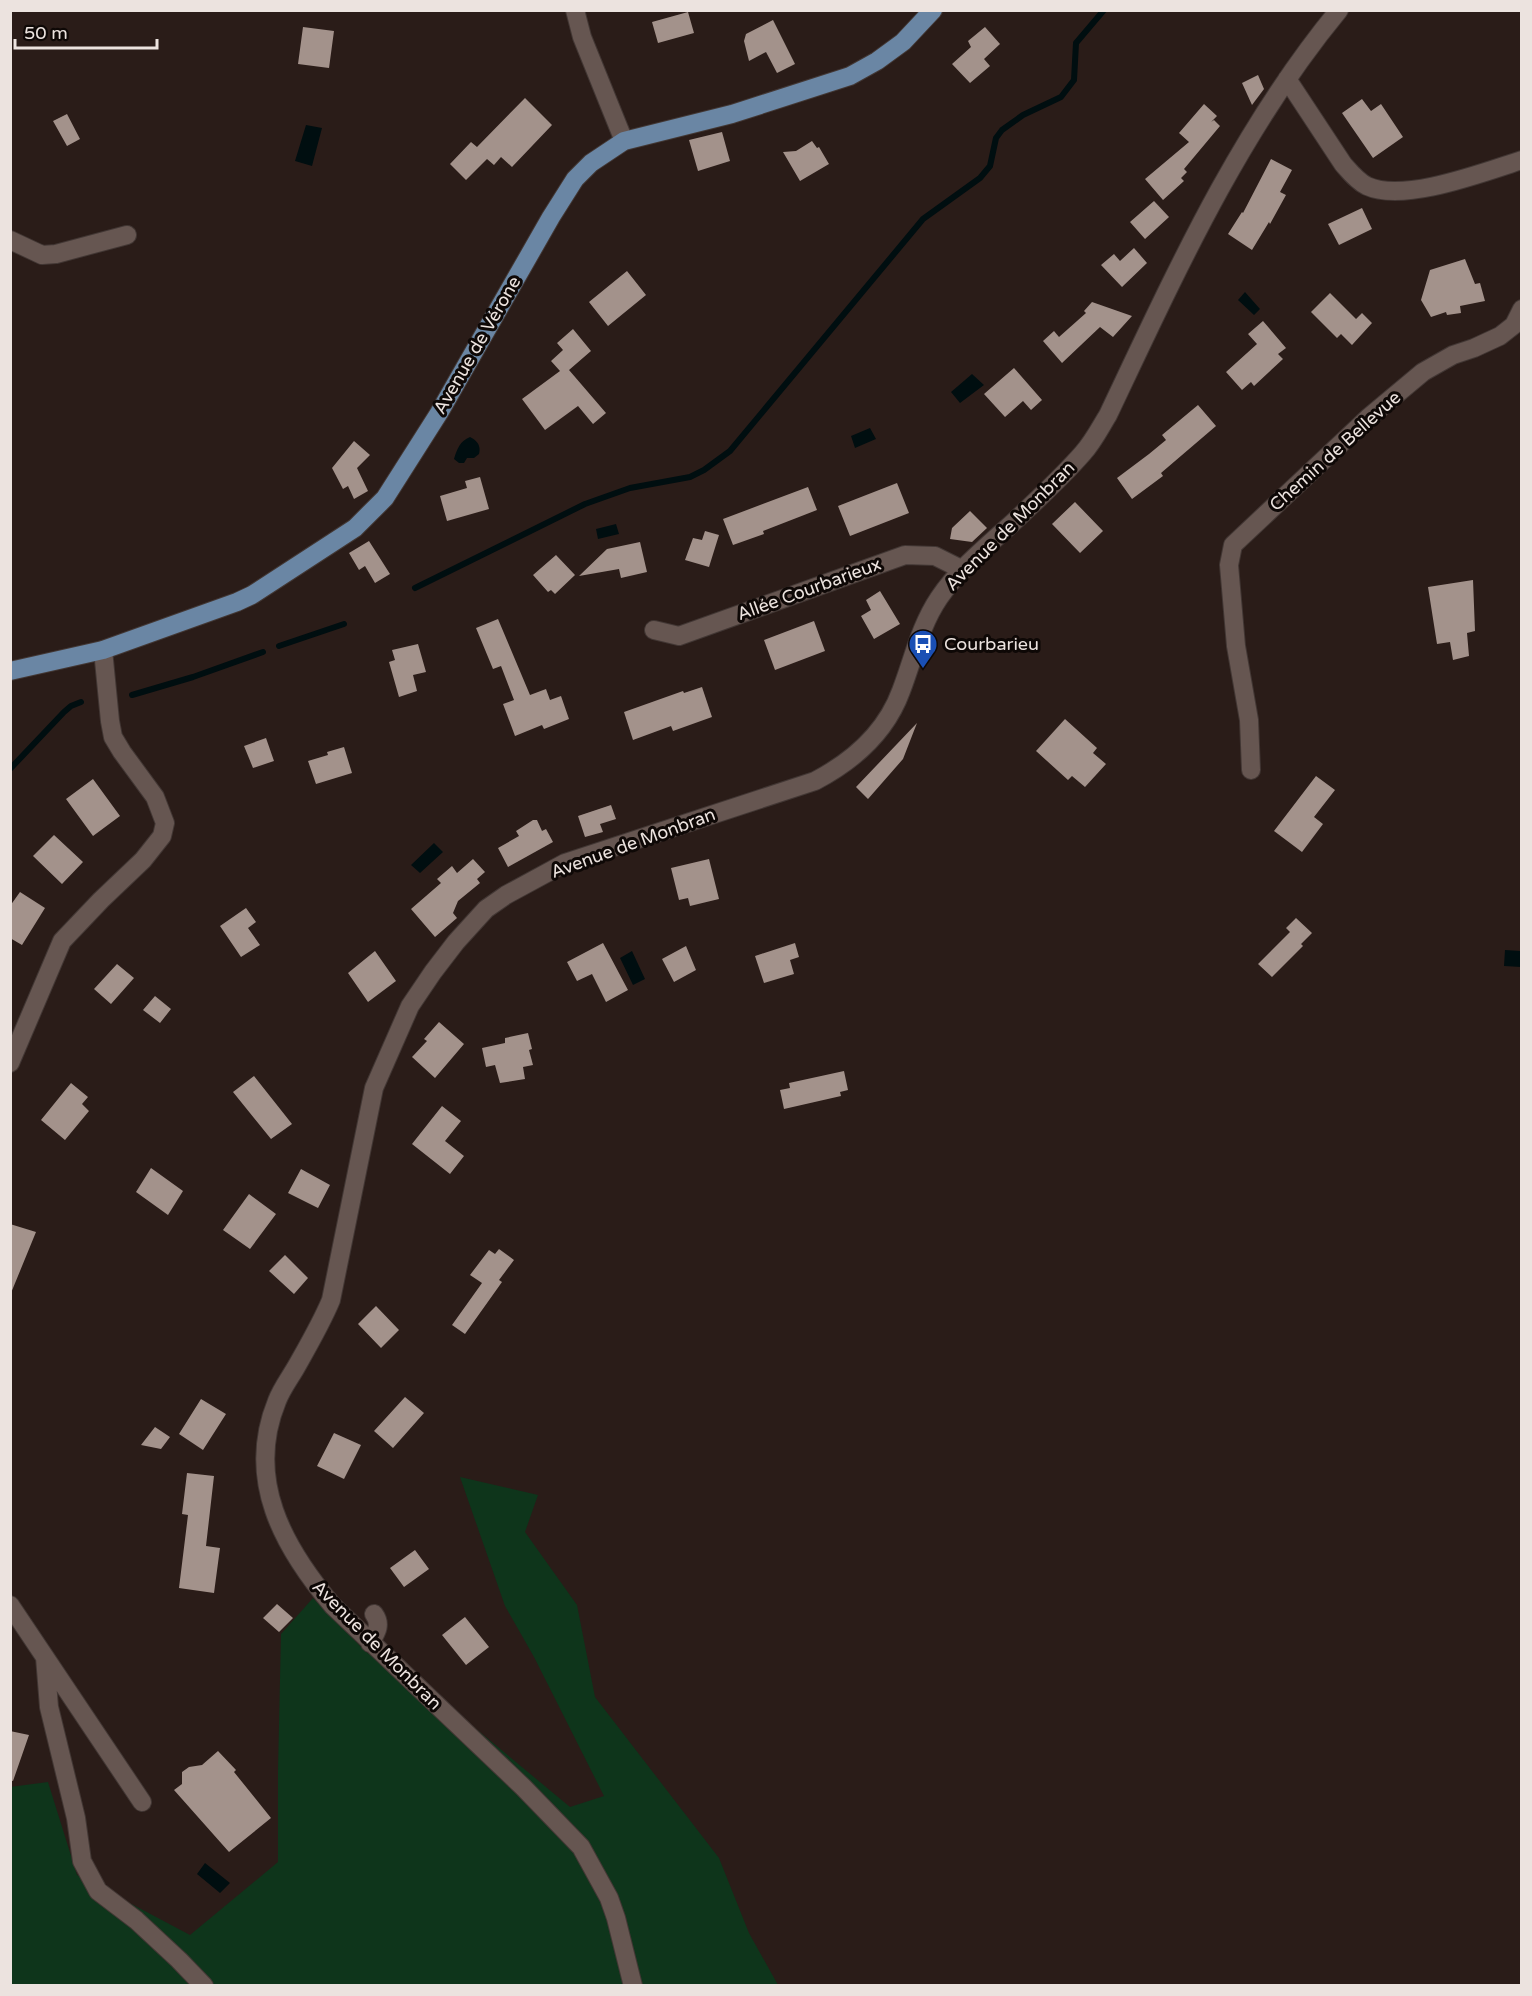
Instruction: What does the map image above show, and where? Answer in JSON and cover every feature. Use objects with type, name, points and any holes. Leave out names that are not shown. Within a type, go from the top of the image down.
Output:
[{"type":"main road","name":"Avenue de Vérone","points":[[10,671],[103,650],[252,595],[355,528],[385,498],[439,413],[551,217],[575,179],[591,164],[624,141],[732,114],[850,76],[877,61],[903,42],[933,10]]},
{"type":"street","points":[[575,10],[582,38],[624,141]]},
{"type":"street","name":"Avenue de Monbran","points":[[633,1986],[609,1898],[581,1847],[523,1787],[333,1606],[311,1580],[286,1539],[271,1507],[266,1481],[266,1439],[277,1400],[322,1321],[331,1300],[374,1088],[410,1006],[456,942],[486,909],[506,895],[565,863],[815,781],[845,763],[873,738],[887,719],[901,693],[921,631],[951,582],[1084,452],[1094,438],[1108,415],[1212,202],[1287,79],[1340,10]]},
{"type":"street","points":[[1287,79],[1343,164],[1366,185],[1381,190],[1421,188],[1443,184],[1521,160]]},
{"type":"street","points":[[10,240],[42,255],[56,254],[127,235]]},
{"type":"street","name":"Chemin de Bellevue","points":[[1251,770],[1250,720],[1236,646],[1229,565],[1233,545],[1368,418],[1424,372],[1453,355],[1500,336],[1514,325],[1521,309]]},
{"type":"street","name":"Allée Courbarieux","points":[[654,630],[679,636],[905,555],[935,556],[963,570]]},
{"type":"street","points":[[10,1063],[62,941],[143,860],[162,836],[165,823],[155,797],[113,737],[103,650]]},
{"type":"street","points":[[10,1605],[142,1802]]},
{"type":"street","points":[[370,1642],[378,1628],[374,1614]]},
{"type":"street","points":[[45,1656],[49,1707],[76,1818],[82,1861],[98,1891],[144,1928],[204,1986]]},
{"type":"green space","points":[[460,1477],[538,1495],[525,1532],[577,1605],[595,1697],[719,1858],[749,1933],[778,1985],[11,1985],[10,1787],[48,1782],[77,1875],[190,1935],[278,1862],[281,1634],[313,1598],[365,1651],[475,1728],[570,1807],[604,1796],[534,1657],[505,1606]]},
{"type":"shaded area","points":[[306,125],[322,128],[312,166],[295,161]]},
{"type":"shaded area","points":[[1245,292],[1260,309],[1254,315],[1238,300]]},
{"type":"shaded area","points":[[972,374],[984,385],[960,403],[951,392]]},
{"type":"shaded area","points":[[870,428],[876,439],[855,448],[851,436]]},
{"type":"shaded area","points":[[470,437],[478,444],[479,454],[474,458],[467,458],[464,463],[459,463],[454,459],[456,452],[461,443]]},
{"type":"shaded area","points":[[616,524],[619,534],[598,539],[596,529]]},
{"type":"shaded area","points":[[434,843],[443,852],[420,873],[411,865]]},
{"type":"shaded area","points":[[1505,950],[1521,951],[1521,967],[1504,966]]},
{"type":"shaded area","points":[[632,951],[645,979],[633,985],[620,958]]},
{"type":"shaded area","points":[[205,1863],[230,1883],[220,1893],[197,1874]]},
{"type":"building","points":[[688,12],[694,33],[658,43],[652,22]]},
{"type":"building","points":[[773,20],[795,64],[777,73],[766,52],[749,61],[744,41],[746,34]]},
{"type":"building","points":[[303,27],[334,31],[329,68],[298,64]]},
{"type":"building","points":[[985,27],[1000,44],[984,59],[990,66],[970,83],[952,64],[971,47],[968,41]]},
{"type":"building","points":[[1258,75],[1264,89],[1252,105],[1242,83]]},
{"type":"building","points":[[525,98],[552,125],[512,167],[501,157],[494,165],[487,159],[466,180],[450,164],[471,142],[477,147]]},
{"type":"building","points":[[1362,99],[1371,111],[1381,104],[1403,137],[1373,158],[1342,113]]},
{"type":"building","points":[[1204,104],[1217,116],[1211,122],[1214,120],[1220,126],[1184,169],[1187,172],[1181,178],[1184,181],[1163,200],[1145,179],[1189,142],[1179,133]]},
{"type":"building","points":[[67,114],[80,139],[67,146],[53,121]]},
{"type":"building","points":[[722,132],[730,161],[698,171],[689,140]]},
{"type":"building","points":[[812,141],[817,148],[819,147],[829,164],[800,181],[783,152],[796,151]]},
{"type":"building","points":[[1271,159],[1292,170],[1280,192],[1286,195],[1252,250],[1228,234],[1243,213]]},
{"type":"building","points":[[1154,201],[1169,217],[1145,239],[1130,222]]},
{"type":"building","points":[[1362,208],[1372,229],[1339,245],[1328,224]]},
{"type":"building","points":[[1134,248],[1147,263],[1122,287],[1101,265],[1114,254],[1120,261]]},
{"type":"building","points":[[1465,259],[1475,284],[1480,283],[1485,301],[1460,306],[1461,313],[1447,315],[1446,312],[1431,317],[1421,300],[1430,270]]},
{"type":"building","points":[[627,271],[646,295],[608,326],[589,302]]},
{"type":"building","points":[[1330,293],[1356,319],[1362,313],[1372,323],[1352,345],[1341,334],[1337,338],[1311,312]]},
{"type":"building","points":[[1092,302],[1132,316],[1113,337],[1100,327],[1062,363],[1043,341],[1054,331],[1059,337],[1086,313],[1084,311]]},
{"type":"building","points":[[1263,321],[1286,348],[1278,354],[1283,359],[1254,386],[1251,382],[1242,390],[1226,372],[1257,344],[1248,334]]},
{"type":"building","points":[[573,329],[591,351],[569,370],[606,413],[593,424],[578,406],[545,430],[522,399],[560,371],[551,361],[563,350],[557,343]]},
{"type":"building","points":[[1014,368],[1042,400],[1031,410],[1023,401],[1005,417],[984,394]]},
{"type":"building","points":[[1198,405],[1216,426],[1161,473],[1163,476],[1132,499],[1117,478],[1166,440],[1162,435]]},
{"type":"building","points":[[354,441],[370,455],[357,468],[368,491],[354,499],[348,486],[343,489],[332,468]]},
{"type":"building","points":[[480,477],[489,509],[447,521],[440,496],[467,488],[465,481]]},
{"type":"building","points":[[897,483],[909,513],[850,536],[838,506]]},
{"type":"building","points":[[808,487],[817,510],[733,545],[723,519]]},
{"type":"building","points":[[1075,502],[1103,531],[1080,553],[1052,524]]},
{"type":"building","points":[[970,511],[987,528],[972,542],[950,539],[952,528]]},
{"type":"building","points":[[705,531],[719,535],[709,567],[685,560],[693,538],[702,540]]},
{"type":"building","points":[[369,541],[390,574],[375,583],[365,566],[359,570],[349,553]]},
{"type":"building","points":[[640,542],[647,572],[621,578],[619,569],[579,576],[607,549]]},
{"type":"building","points":[[556,555],[575,575],[555,594],[551,590],[548,592],[533,575]]},
{"type":"building","points":[[1473,580],[1475,631],[1467,633],[1469,656],[1453,660],[1450,642],[1437,644],[1428,587]]},
{"type":"building","points":[[880,591],[900,624],[874,639],[861,616],[871,610],[866,600]]},
{"type":"building","points":[[498,619],[530,695],[546,689],[550,700],[561,696],[569,719],[544,729],[542,725],[515,736],[503,704],[514,700],[501,666],[493,669],[476,628]]},
{"type":"building","points":[[814,621],[825,651],[775,670],[764,640]]},
{"type":"building","points":[[418,644],[426,672],[413,675],[417,691],[399,697],[389,662],[395,660],[392,650]]},
{"type":"building","points":[[702,687],[712,717],[673,731],[671,726],[633,740],[624,712],[683,691],[684,693]]},
{"type":"building","points":[[1065,719],[1097,748],[1093,753],[1106,764],[1085,787],[1072,776],[1068,780],[1036,751]]},
{"type":"building","points":[[917,723],[903,759],[868,799],[856,787]]},
{"type":"building","points":[[266,738],[274,761],[253,768],[244,746]]},
{"type":"building","points":[[344,747],[352,773],[316,784],[308,761]]},
{"type":"building","points":[[1316,776],[1335,790],[1314,817],[1323,824],[1302,852],[1274,831]]},
{"type":"building","points":[[93,779],[120,816],[93,836],[66,799]]},
{"type":"building","points":[[611,805],[616,819],[600,824],[603,832],[585,837],[578,816]]},
{"type":"building","points":[[533,820],[537,820],[542,831],[546,829],[553,842],[508,867],[498,848],[519,836],[516,831]]},
{"type":"building","points":[[54,835],[83,862],[62,884],[33,856]]},
{"type":"building","points":[[473,859],[485,872],[477,879],[480,883],[458,901],[453,913],[457,918],[435,937],[411,909],[441,883],[437,879],[452,866],[457,873]]},
{"type":"building","points":[[709,859],[719,899],[690,906],[688,898],[679,900],[671,868]]},
{"type":"building","points":[[20,892],[45,908],[22,945],[10,938],[10,906]]},
{"type":"building","points":[[246,908],[256,922],[248,928],[260,945],[241,957],[220,926]]},
{"type":"building","points":[[1296,918],[1312,933],[1301,944],[1303,946],[1272,977],[1258,964],[1290,932],[1286,928]]},
{"type":"building","points":[[603,943],[628,990],[606,1002],[592,974],[577,981],[567,962]]},
{"type":"building","points":[[795,943],[799,957],[790,960],[794,974],[764,983],[755,956]]},
{"type":"building","points":[[686,946],[696,970],[674,982],[662,959]]},
{"type":"building","points":[[375,951],[396,981],[368,1002],[348,973]]},
{"type":"building","points":[[117,964],[134,978],[111,1004],[94,989]]},
{"type":"building","points":[[155,996],[171,1009],[160,1023],[143,1010]]},
{"type":"building","points":[[439,1022],[464,1044],[435,1078],[412,1057],[427,1041],[424,1039]]},
{"type":"building","points":[[528,1033],[533,1065],[523,1067],[525,1079],[500,1083],[495,1065],[486,1067],[482,1048],[505,1043],[505,1038]]},
{"type":"building","points":[[844,1071],[848,1090],[840,1092],[841,1096],[784,1109],[780,1090],[790,1088],[789,1083]]},
{"type":"building","points":[[254,1076],[292,1124],[271,1139],[233,1092]]},
{"type":"building","points":[[71,1083],[88,1097],[82,1104],[89,1111],[65,1140],[41,1120]]},
{"type":"building","points":[[442,1106],[461,1121],[445,1141],[464,1156],[450,1174],[412,1144]]},
{"type":"building","points":[[151,1168],[183,1191],[168,1215],[136,1192]]},
{"type":"building","points":[[301,1169],[330,1185],[318,1208],[288,1193]]},
{"type":"building","points":[[249,1194],[276,1214],[250,1249],[223,1230]]},
{"type":"building","points":[[10,1224],[36,1232],[11,1293],[10,1293]]},
{"type":"building","points":[[499,1249],[514,1260],[499,1280],[502,1282],[465,1334],[452,1325],[482,1283],[470,1275],[489,1250],[495,1254]]},
{"type":"building","points":[[285,1255],[308,1278],[294,1294],[269,1271]]},
{"type":"building","points":[[376,1306],[399,1330],[381,1348],[358,1324]]},
{"type":"building","points":[[405,1397],[424,1413],[393,1448],[374,1431]]},
{"type":"building","points":[[201,1399],[226,1414],[203,1450],[179,1434]]},
{"type":"building","points":[[155,1427],[170,1437],[161,1449],[141,1445]]},
{"type":"building","points":[[334,1433],[361,1445],[344,1479],[317,1466]]},
{"type":"building","points":[[187,1473],[214,1476],[206,1546],[220,1548],[214,1593],[179,1588],[188,1515],[182,1514]]},
{"type":"building","points":[[415,1550],[429,1569],[404,1587],[390,1568]]},
{"type":"building","points":[[277,1604],[293,1618],[279,1632],[263,1618]]},
{"type":"building","points":[[465,1617],[489,1647],[466,1665],[442,1635]]},
{"type":"building","points":[[10,1731],[29,1735],[13,1781],[10,1780]]},
{"type":"building","points":[[218,1751],[236,1770],[234,1772],[271,1818],[229,1852],[174,1790],[182,1784],[182,1772],[189,1767],[202,1765]]},
{"type":"waterway","points":[[415,588],[585,504],[630,488],[690,477],[730,451],[923,219],[980,178],[990,166],[996,138],[1002,130],[1023,115],[1061,97],[1074,80],[1076,43],[1104,10]]},
{"type":"waterway","points":[[279,646],[344,624]]},
{"type":"waterway","points":[[132,695],[193,677],[263,652]]},
{"type":"waterway","points":[[10,769],[64,712],[81,702]]},
{"type":"place","name":"Courbarieu","points":[[923,670]]}]
